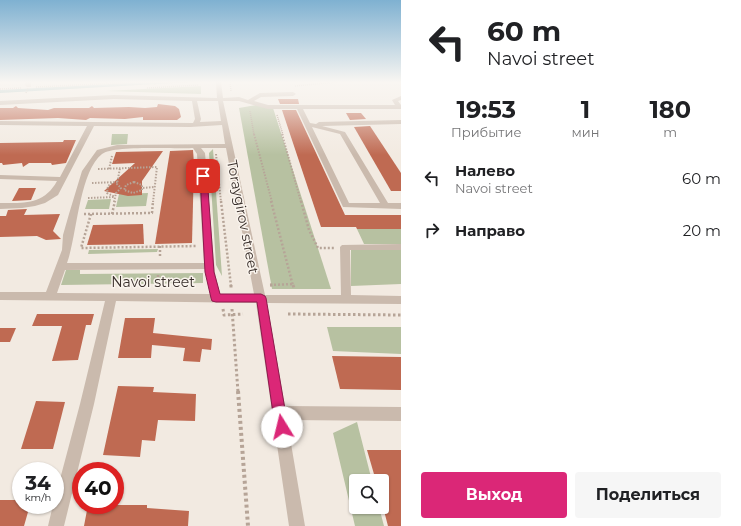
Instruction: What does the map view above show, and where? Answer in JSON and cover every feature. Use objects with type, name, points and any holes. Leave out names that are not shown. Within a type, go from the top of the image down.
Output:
[{"type":"street","points":[[196,107],[198,119],[196,124]]},
{"type":"street","name":"Toraygirov street","points":[[224,107],[225,122],[257,285],[261,298],[297,526]]},
{"type":"street","points":[[266,107],[400,107]]},
{"type":"street","points":[[299,107],[346,205],[401,206]]},
{"type":"street","points":[[0,124],[190,126],[196,124],[225,122]]},
{"type":"street","points":[[307,124],[401,122]]},
{"type":"street","points":[[0,206],[23,206],[46,200],[55,193],[92,124]]},
{"type":"street","points":[[307,124],[343,133],[385,205]]},
{"type":"street","points":[[50,296],[67,250],[68,235],[73,214],[87,169],[100,152],[117,147],[230,146]]},
{"type":"street","points":[[197,147],[197,150],[202,154],[209,266],[216,298]]},
{"type":"street","points":[[0,177],[63,179]]},
{"type":"street","points":[[346,299],[345,247],[401,246]]},
{"type":"street","points":[[61,267],[209,266]]},
{"type":"street","name":"Navoi street","points":[[0,296],[401,300]]},
{"type":"street","points":[[56,526],[87,404],[111,297]]},
{"type":"street","points":[[280,413],[401,414]]},
{"type":"path","points":[[250,107],[254,134],[294,290]]},
{"type":"path","points":[[277,113],[309,230],[318,248],[345,247]]},
{"type":"path","points":[[216,146],[231,286]]},
{"type":"path","points":[[73,214],[152,213],[157,167],[87,169]]},
{"type":"path","points":[[120,168],[117,184],[125,191],[134,193],[143,188],[154,188]]},
{"type":"path","points":[[113,182],[108,186],[107,193],[115,197]]},
{"type":"path","points":[[88,183],[118,182]]},
{"type":"path","points":[[112,214],[116,194],[122,188],[128,183],[134,182],[142,185],[143,188]]},
{"type":"path","points":[[85,198],[115,197]]},
{"type":"path","points":[[91,214],[82,248],[208,245]]},
{"type":"path","points":[[267,285],[293,284]]},
{"type":"path","points":[[233,314],[248,526]]},
{"type":"path","points":[[224,315],[244,314]]},
{"type":"path","points":[[288,314],[401,315]]},
{"type":"green space","points":[[265,107],[273,108],[331,289],[272,289],[239,108]]},
{"type":"green space","points":[[112,134],[128,134],[127,144],[111,145]]},
{"type":"green space","points":[[213,149],[222,276],[216,265],[209,153]]},
{"type":"green space","points":[[148,193],[146,206],[116,207],[119,194]]},
{"type":"green space","points":[[111,199],[109,209],[85,209],[88,200]]},
{"type":"green space","points":[[357,229],[401,229],[401,244],[364,244]]},
{"type":"green space","points":[[158,249],[157,252],[88,254],[89,250]]},
{"type":"green space","points":[[401,249],[401,284],[351,286],[351,250]]},
{"type":"green space","points":[[66,270],[80,270],[80,274],[203,273],[203,283],[61,285]]},
{"type":"green space","points":[[327,327],[401,327],[401,354],[333,351]]},
{"type":"green space","points":[[357,422],[370,474],[349,474],[349,501],[333,433]]},
{"type":"green space","points":[[352,514],[381,514],[384,526],[355,526]]},
{"type":"building","points":[[15,107],[48,110],[54,108],[89,108],[91,107],[94,108],[176,107],[179,109],[181,117],[177,120],[143,120],[143,117],[125,119],[90,118],[86,120],[58,118],[0,120],[0,108],[13,108]]},
{"type":"building","points":[[282,110],[296,110],[345,215],[401,215],[401,229],[321,227]]},
{"type":"building","points":[[346,113],[361,113],[366,119],[350,120]]},
{"type":"building","points":[[370,126],[401,173],[401,191],[391,191],[354,127]]},
{"type":"building","points":[[64,140],[76,140],[66,163],[52,165],[51,163],[29,163],[23,167],[22,163],[3,165],[0,163],[0,143],[63,142]]},
{"type":"building","points":[[193,150],[192,243],[155,244],[170,151]]},
{"type":"building","points":[[163,151],[142,181],[142,195],[128,196],[104,191],[135,163],[112,164],[116,152]]},
{"type":"building","points":[[19,188],[36,188],[31,200],[12,201]]},
{"type":"building","points":[[27,209],[24,215],[60,214],[53,231],[61,239],[46,240],[37,236],[0,237],[0,216],[6,216],[8,210]]},
{"type":"building","points":[[143,224],[144,244],[87,245],[93,225]]},
{"type":"building","points":[[37,314],[94,314],[91,325],[86,325],[78,360],[52,361],[62,326],[32,326]]},
{"type":"building","points":[[125,318],[155,318],[153,333],[212,339],[211,350],[202,349],[200,362],[183,361],[185,348],[152,345],[151,358],[118,358]]},
{"type":"building","points":[[0,328],[16,328],[10,342],[0,342]]},
{"type":"building","points":[[332,356],[401,357],[401,390],[340,389]]},
{"type":"building","points":[[118,386],[154,387],[153,392],[196,394],[195,421],[158,420],[155,441],[142,440],[140,457],[103,455]]},
{"type":"building","points":[[36,401],[65,402],[53,449],[21,449]]},
{"type":"building","points":[[367,450],[401,450],[401,526],[388,526],[385,514],[389,514],[389,474],[374,474]]},
{"type":"building","points":[[0,500],[12,500],[12,514],[27,514],[24,526],[0,526]]},
{"type":"building","points":[[124,505],[147,505],[147,508],[189,511],[188,526],[84,526],[86,514],[124,514]]},
{"type":"route","points":[[203,176],[210,272],[216,298],[261,298],[282,427]]}]
